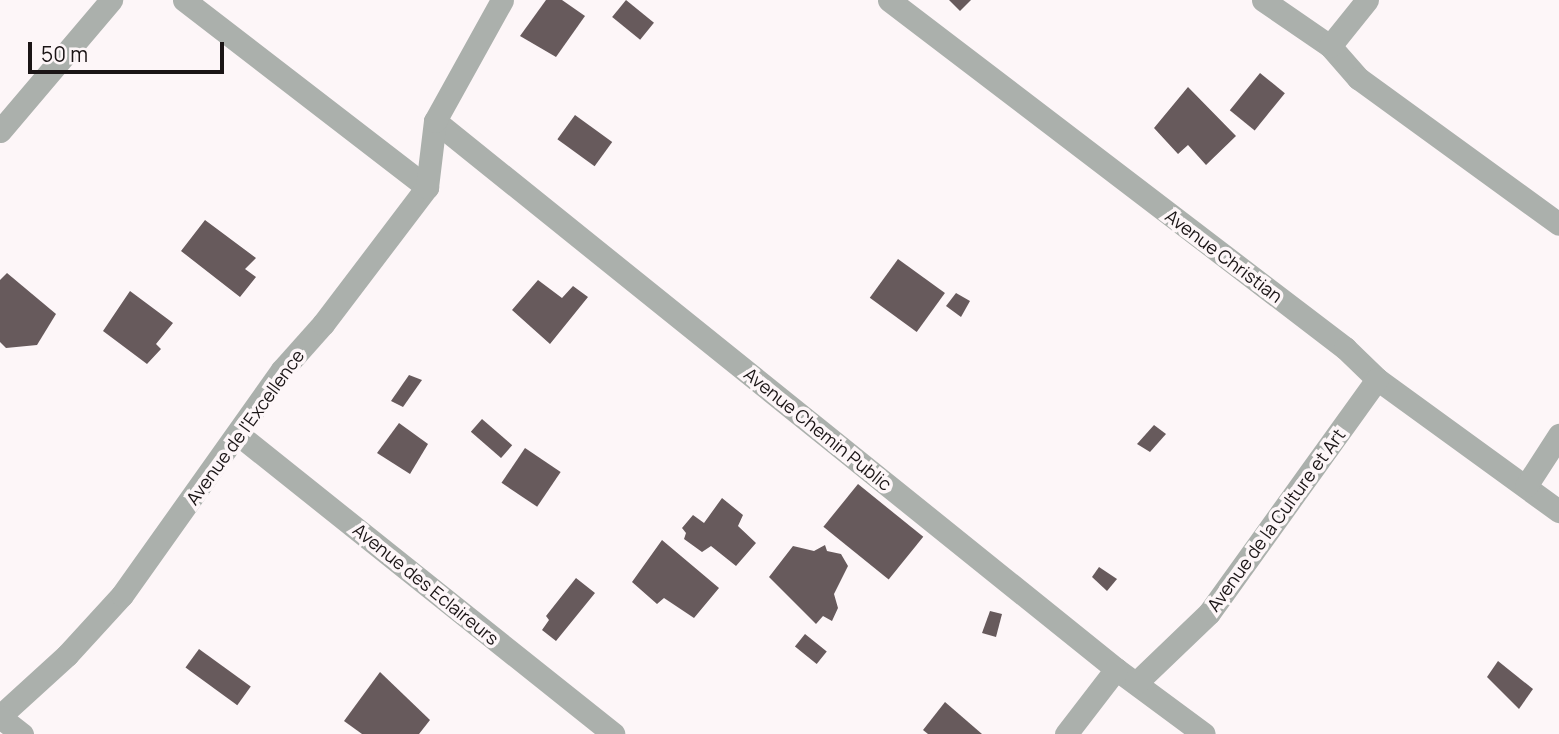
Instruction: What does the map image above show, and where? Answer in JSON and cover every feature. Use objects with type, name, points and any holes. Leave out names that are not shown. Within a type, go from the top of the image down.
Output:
[{"type":"street","points":[[0,131],[111,0]]},
{"type":"street","points":[[184,0],[427,187]]},
{"type":"street","points":[[427,187],[435,121],[502,0]]},
{"type":"street","name":"Avenue Christian","points":[[888,0],[1345,348],[1377,379],[1559,511]]},
{"type":"street","points":[[1263,0],[1330,46],[1358,78],[1559,224]]},
{"type":"street","points":[[1330,46],[1367,0]]},
{"type":"street","name":"Avenue Chemin Public","points":[[435,121],[1116,669],[1204,734]]},
{"type":"street","name":"Avenue de l'Excellence","points":[[0,717],[67,655],[122,595],[239,435],[282,370],[323,324],[427,187]]},
{"type":"street","name":"Avenue de la Culture et Art","points":[[1136,683],[1209,613],[1377,379]]},
{"type":"street","name":"Avenue des Eclaireurs","points":[[239,435],[613,734]]},
{"type":"street","points":[[1526,486],[1559,435]]},
{"type":"street","points":[[1066,734],[1116,669]]},
{"type":"street","points":[[0,717],[22,734]]},
{"type":"building","points":[[546,0],[562,0],[585,16],[556,57],[520,36]]},
{"type":"building","points":[[626,0],[654,23],[640,40],[612,17]]},
{"type":"building","points":[[949,0],[971,0],[960,11]]},
{"type":"building","points":[[1260,73],[1285,93],[1255,130],[1230,110]]},
{"type":"building","points":[[1188,87],[1236,136],[1206,165],[1188,145],[1178,154],[1154,128]]},
{"type":"building","points":[[575,115],[612,142],[595,166],[557,139]]},
{"type":"building","points":[[205,220],[256,258],[245,269],[256,277],[240,297],[181,251]]},
{"type":"building","points":[[898,259],[945,293],[917,332],[870,298]]},
{"type":"building","points":[[7,273],[56,314],[37,345],[6,348],[0,342],[0,280]]},
{"type":"building","points":[[538,280],[562,298],[573,286],[588,297],[550,344],[512,310]]},
{"type":"building","points":[[130,291],[173,323],[156,344],[161,349],[147,364],[103,331]]},
{"type":"building","points":[[956,293],[970,301],[961,317],[946,306]]},
{"type":"building","points":[[409,375],[422,380],[403,407],[391,401]]},
{"type":"building","points":[[482,419],[512,445],[501,458],[471,432]]},
{"type":"building","points":[[399,423],[428,444],[410,474],[377,453]]},
{"type":"building","points":[[1154,425],[1166,434],[1150,452],[1137,444]]},
{"type":"building","points":[[525,448],[561,472],[537,507],[502,483]]},
{"type":"building","points":[[858,484],[923,537],[889,580],[823,527]]},
{"type":"building","points":[[722,498],[743,515],[738,526],[756,543],[736,566],[711,546],[702,552],[684,539],[686,533],[682,528],[693,515],[704,523]]},
{"type":"building","points":[[662,540],[719,588],[694,618],[664,598],[657,604],[632,582]]},
{"type":"building","points":[[825,545],[827,551],[841,554],[848,566],[834,594],[838,608],[832,621],[823,616],[816,624],[769,577],[793,546],[814,551]]},
{"type":"building","points":[[1099,567],[1117,579],[1107,591],[1092,577]]},
{"type":"building","points":[[576,578],[595,593],[556,641],[542,630],[549,620],[546,616]]},
{"type":"building","points":[[990,611],[1002,614],[996,637],[982,633]]},
{"type":"building","points":[[805,634],[827,652],[817,664],[795,646]]},
{"type":"building","points":[[199,649],[251,687],[237,705],[185,668]]},
{"type":"building","points":[[1498,661],[1533,689],[1519,709],[1487,677]]},
{"type":"building","points":[[380,672],[430,720],[419,734],[362,734],[344,721]]},
{"type":"building","points":[[945,702],[982,734],[928,734],[923,730]]}]
